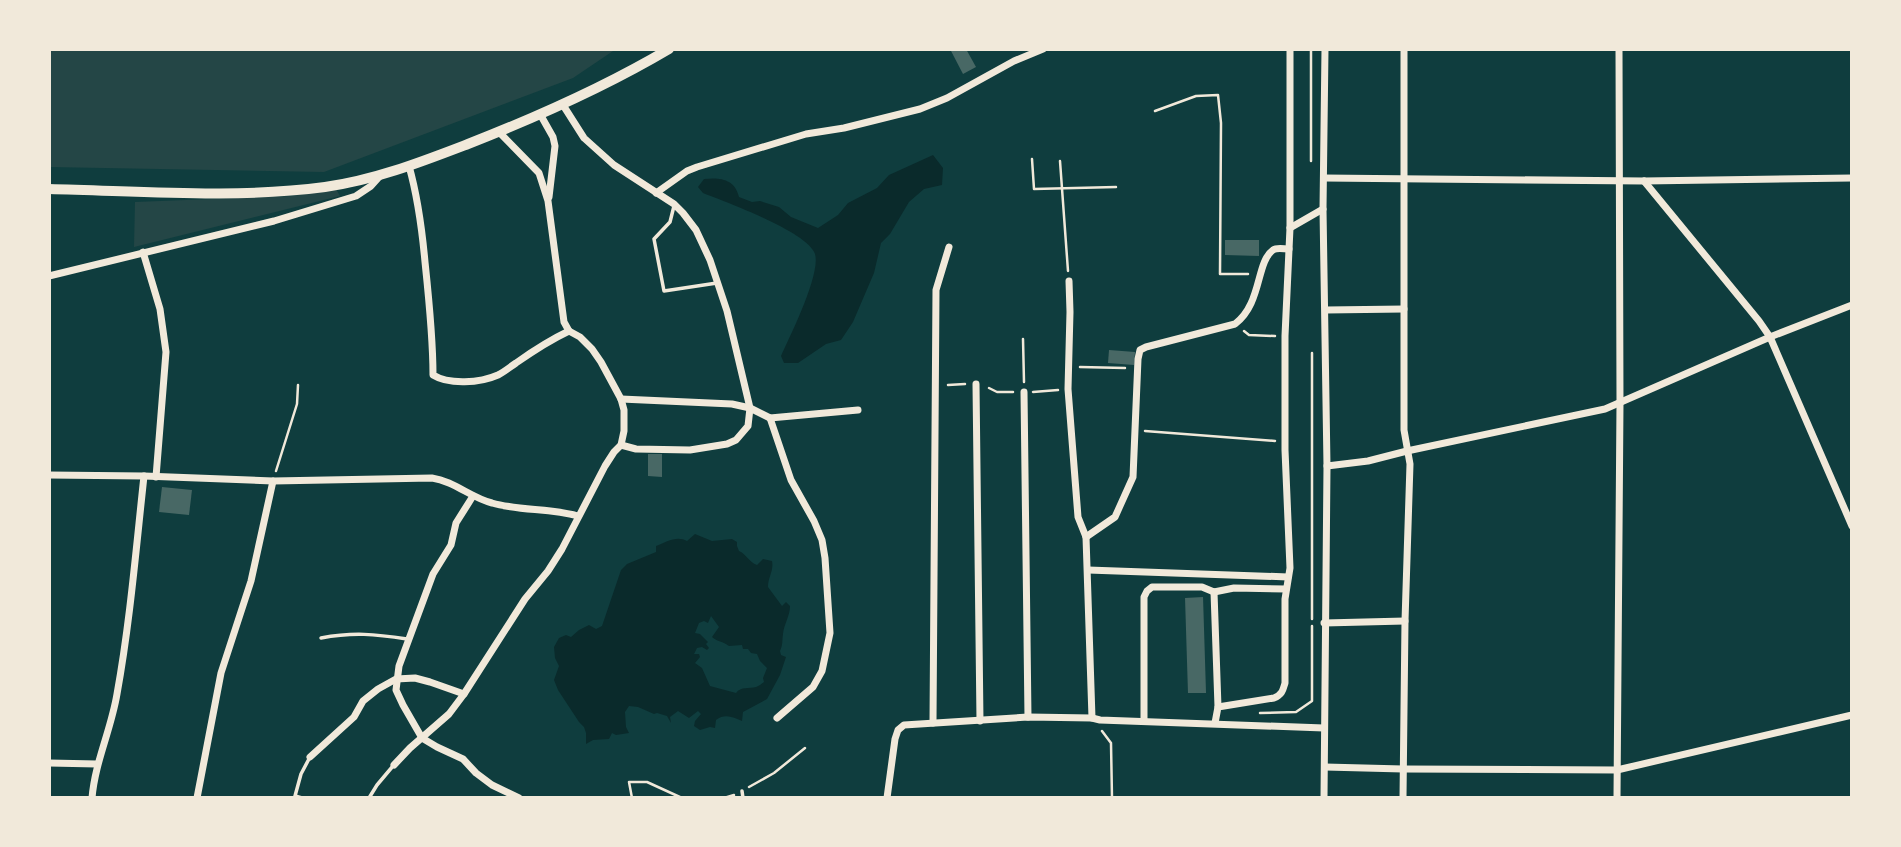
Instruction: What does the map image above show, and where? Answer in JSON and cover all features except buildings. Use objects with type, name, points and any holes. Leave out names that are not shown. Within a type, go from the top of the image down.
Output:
[{"type":"main road","points":[[49,189],[239,194],[328,187],[380,176],[499,132],[563,104],[670,49]]},
{"type":"street","points":[[656,193],[697,167],[806,134],[844,128],[920,109],[1043,49]]},
{"type":"street","points":[[1218,707],[1274,698],[1283,691],[1285,683],[1289,556],[1285,337],[1290,228],[1290,49]]},
{"type":"street","points":[[1324,798],[1327,467],[1323,209],[1325,49]]},
{"type":"street","points":[[1403,798],[1410,464],[1404,430],[1404,49]]},
{"type":"street","points":[[1617,798],[1619,49]]},
{"type":"street","points":[[563,104],[584,138],[614,164],[674,204],[696,230],[710,260],[727,311],[751,408],[748,426],[736,440],[727,444],[690,450],[636,450],[621,445]]},
{"type":"street","points":[[540,114],[555,146],[548,201]]},
{"type":"street","points":[[394,765],[449,714],[464,694],[562,549],[605,466],[621,445],[624,431],[621,399],[601,362],[580,337],[569,331],[564,322],[548,201],[539,173],[499,132]]},
{"type":"street","points":[[408,166],[422,229],[433,328],[433,375],[441,380],[484,380],[499,375],[569,331]]},
{"type":"street","points":[[49,275],[274,220],[356,196],[380,176]]},
{"type":"street","points":[[1324,178],[1644,181],[1852,178]]},
{"type":"street","points":[[1644,181],[1770,337],[1849,511],[1852,526]]},
{"type":"street","points":[[1290,228],[1323,209]]},
{"type":"street","points":[[933,723],[936,290],[949,247]]},
{"type":"street","points":[[1086,537],[1115,517],[1133,477],[1140,350],[1235,324],[1244,318],[1250,309],[1265,261],[1276,248],[1289,249]]},
{"type":"street","points":[[142,252],[160,310],[166,352],[156,477]]},
{"type":"street","points":[[1069,281],[1069,389],[1078,517],[1086,537],[1096,719]]},
{"type":"street","points":[[1327,467],[1368,461],[1605,410],[1770,337],[1852,305]]},
{"type":"street","points":[[1325,310],[1404,309]]},
{"type":"street","points":[[976,384],[980,722]]},
{"type":"street","points":[[1024,392],[1028,718]]},
{"type":"street","points":[[621,399],[732,404],[751,408],[770,418],[858,410]]},
{"type":"street","points":[[770,418],[791,480],[822,540],[830,633],[822,671],[813,687],[777,718]]},
{"type":"street","points":[[49,475],[273,481],[432,478],[442,480],[490,503],[578,516]]},
{"type":"street","points":[[92,798],[97,764],[110,728],[123,662],[144,476]]},
{"type":"street","points":[[197,798],[221,673],[251,581],[273,481]]},
{"type":"street","points":[[473,496],[456,523],[452,545],[433,574],[396,679],[396,690],[422,738],[463,759],[492,785],[519,798]]},
{"type":"street","points":[[1088,570],[1288,577]]},
{"type":"street","points":[[1144,720],[1144,597],[1147,591],[1152,587],[1202,587],[1214,592],[1234,588],[1286,589]]},
{"type":"street","points":[[1214,592],[1218,707],[1215,723]]},
{"type":"street","points":[[1324,623],[1405,621]]},
{"type":"street","points":[[310,758],[354,717],[363,701],[396,679],[415,678],[464,694]]},
{"type":"street","points":[[1325,766],[1617,770],[1852,715]]},
{"type":"street","points":[[887,798],[895,739],[898,730],[904,725],[1028,718],[1324,727]]},
{"type":"street","points":[[49,763],[97,764]]},
{"type":"lane","points":[[674,204],[670,222],[654,239],[664,290],[717,283]]},
{"type":"lane","points":[[321,638],[346,633],[409,640]]},
{"type":"lane","points":[[302,798],[295,796],[301,774],[310,758]]},
{"type":"lane","points":[[369,798],[394,765]]},
{"type":"lane","points":[[743,791],[743,798]]},
{"type":"path","points":[[1311,49],[1311,173]]},
{"type":"path","points":[[1155,111],[1196,96],[1218,95],[1221,123],[1220,274],[1262,273]]},
{"type":"path","points":[[1032,159],[1034,189],[1116,187]]},
{"type":"path","points":[[1060,161],[1069,281]]},
{"type":"path","points":[[1235,324],[1249,335],[1285,337]]},
{"type":"path","points":[[1023,339],[1024,392]]},
{"type":"path","points":[[1258,713],[1296,712],[1312,701],[1312,354]]},
{"type":"path","points":[[1069,366],[1138,369]]},
{"type":"path","points":[[935,385],[976,384],[997,392],[1069,389]]},
{"type":"path","points":[[273,481],[297,404],[298,385]]},
{"type":"path","points":[[1135,430],[1286,442]]},
{"type":"path","points":[[1096,719],[1111,743],[1112,798]]},
{"type":"path","points":[[724,798],[743,791],[774,773],[805,748]]},
{"type":"path","points":[[632,798],[628,782],[647,782],[682,798]]},
{"type":"shaded area","points":[[49,49],[616,49],[573,78],[324,172],[49,167]]},
{"type":"shaded area","points":[[933,155],[943,168],[942,185],[924,189],[909,202],[890,234],[881,243],[874,273],[853,322],[841,340],[826,344],[798,363],[784,363],[781,356],[809,290],[816,263],[815,254],[809,245],[783,227],[703,193],[698,187],[704,179],[726,181],[734,186],[739,197],[779,207],[791,217],[818,228],[838,215],[848,203],[877,188],[889,175]]},
{"type":"shaded area","points":[[336,189],[340,196],[134,247],[135,202],[291,196]]},
{"type":"shaded area","points":[[695,534],[712,541],[732,539],[737,542],[739,551],[754,564],[757,565],[763,559],[772,561],[768,587],[782,606],[786,602],[790,606],[780,651],[781,655],[786,657],[780,675],[767,699],[743,712],[742,721],[726,716],[716,720],[715,728],[700,730],[694,726],[701,714],[698,711],[689,718],[678,711],[670,717],[671,723],[667,716],[629,706],[625,712],[629,733],[612,733],[609,739],[593,740],[586,744],[584,727],[554,680],[559,666],[554,647],[559,638],[566,635],[571,637],[589,625],[596,629],[602,626],[621,570],[627,564],[656,552],[656,546],[668,541],[687,541]],"holes":[[[711,616],[719,627],[712,637],[714,639],[729,646],[742,645],[743,649],[757,654],[767,668],[764,682],[756,687],[740,689],[736,693],[710,686],[702,668],[695,663],[700,657],[699,654],[694,654],[697,648],[707,650],[708,642],[695,633],[699,623],[708,623]]]}]
